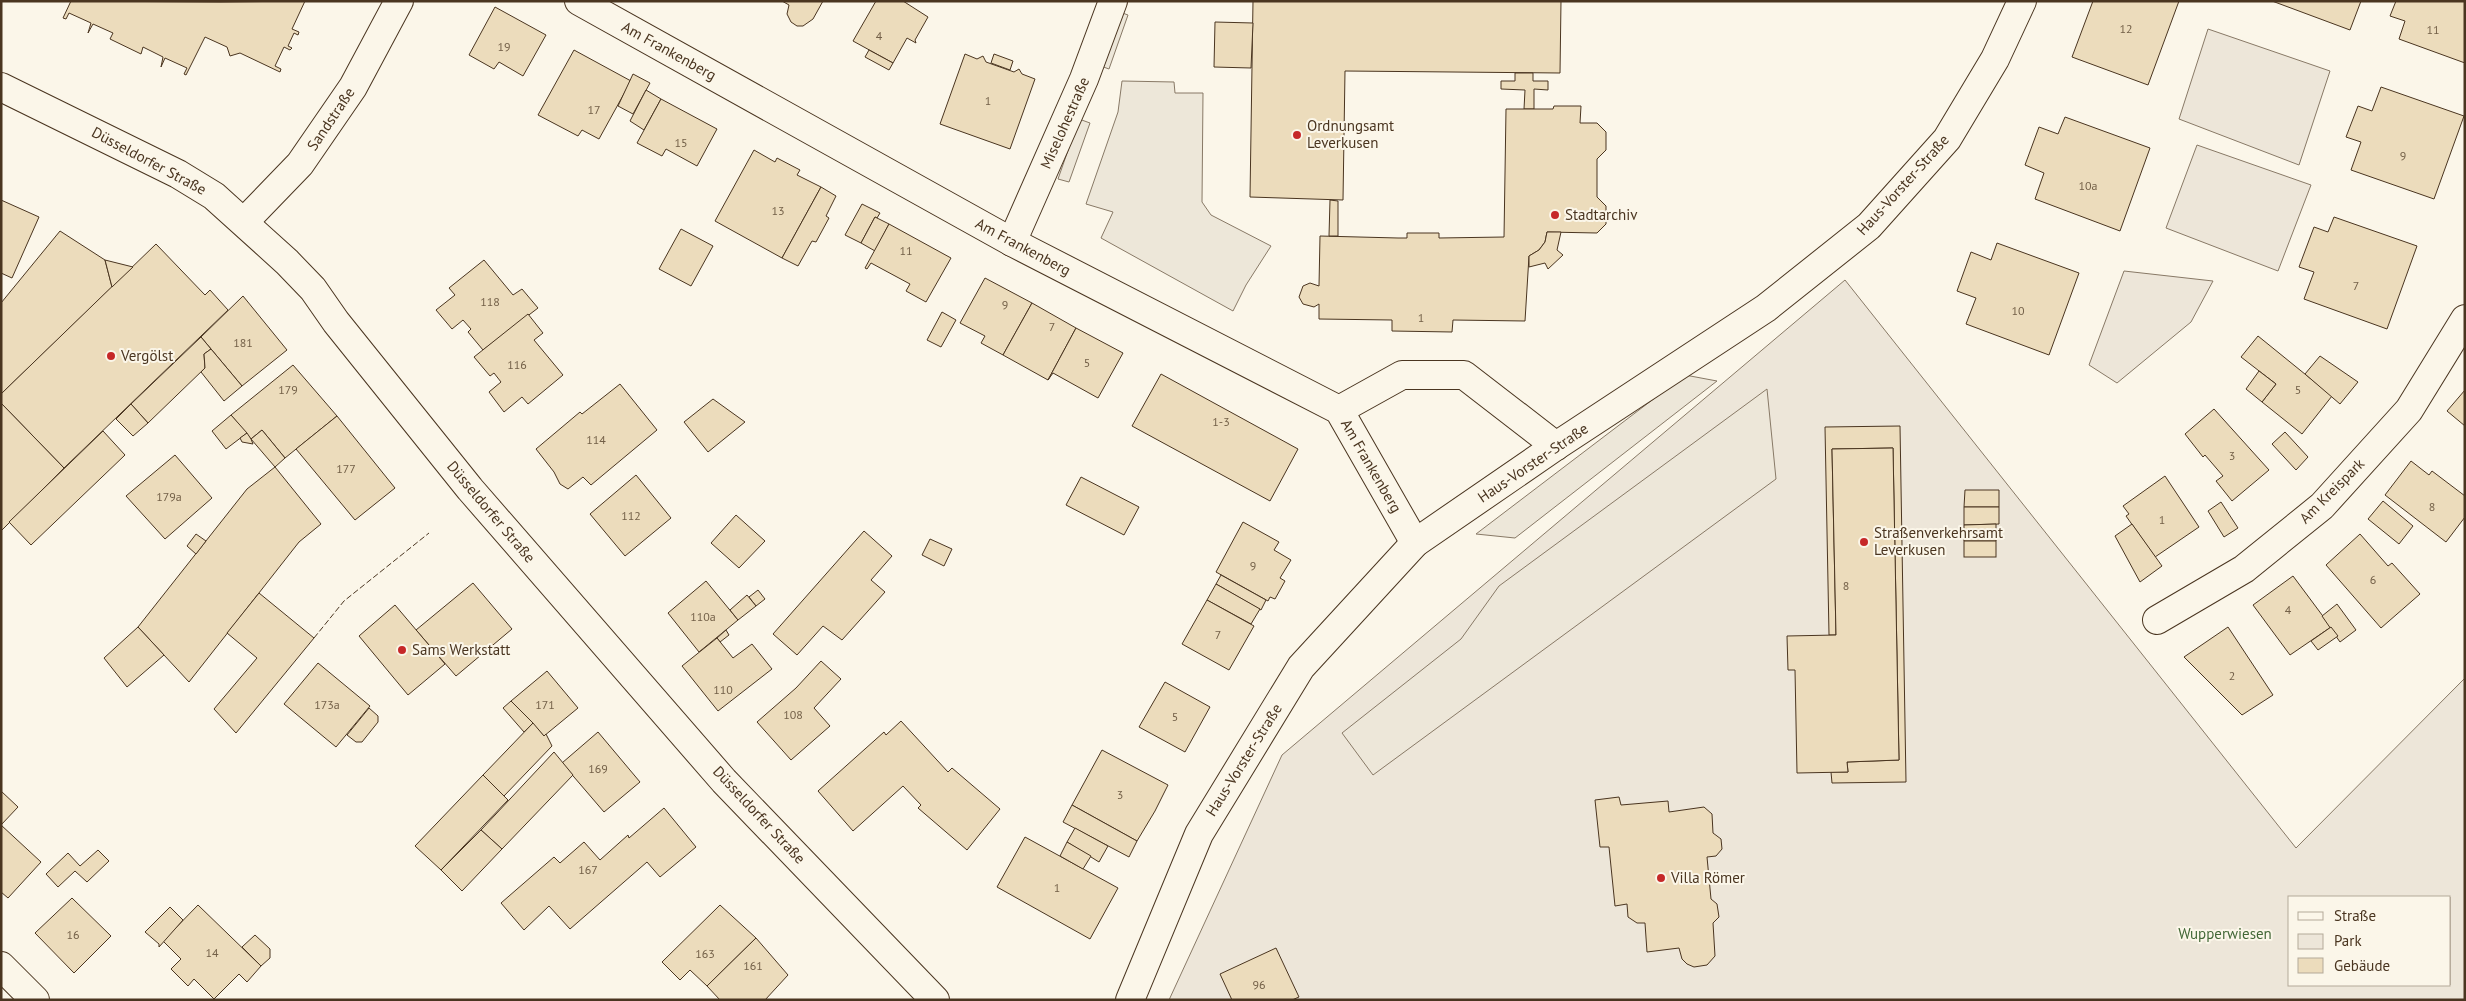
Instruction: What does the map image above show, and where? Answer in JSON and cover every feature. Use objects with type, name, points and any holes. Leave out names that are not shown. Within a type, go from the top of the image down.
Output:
[{"type":"street","name":"Sandstraße","points":[[244,222],[300,164],[352,87],[399,1]]},
{"type":"street","name":"Am Frankenberg","points":[[579,1],[1012,242],[1339,410],[1415,543]]},
{"type":"street","name":"Miselohestraße","points":[[1012,242],[1084,79],[1113,1]]},
{"type":"street","name":"Haus-Vorster-Straße","points":[[1130,1000],[1199,834],[1301,667],[1415,543],[1556,446],[1766,308],[1869,226],[1947,139],[1995,59],[2022,1]]},
{"type":"street","name":"Düsseldorfer Straße","points":[[1,87],[178,174],[214,196],[313,288],[336,322],[470,488],[724,781],[935,1000]]},
{"type":"street","name":"Am Kreispark","points":[[2157,620],[2244,569],[2322,506],[2409,410],[2465,319]]},
{"type":"street","points":[[1339,410],[1402,375],[1464,376],[1556,446]]},
{"type":"street","points":[[1,966],[35,1000]]},
{"type":"green space","points":[[2208,29],[2330,71],[2299,165],[2179,119]]},
{"type":"green space","points":[[2197,145],[2311,185],[2278,271],[2166,228]]},
{"type":"green space","points":[[2124,271],[2213,281],[2191,322],[2117,383],[2089,365]]},
{"type":"green space","name":"Wupperwiesen","points":[[1845,280],[2296,848],[2465,678],[2465,1000],[1169,1000],[1282,755]]},
{"type":"shaded area","points":[[1117,11],[1128,15],[1109,69],[1098,65]]},
{"type":"shaded area","points":[[1122,81],[1174,82],[1175,93],[1203,93],[1202,202],[1211,215],[1271,246],[1246,285],[1233,311],[1101,238],[1113,212],[1086,204],[1118,112]]},
{"type":"shaded area","points":[[1079,119],[1090,123],[1069,182],[1058,179]]},
{"type":"shaded area","points":[[1685,375],[1717,381],[1515,538],[1476,534]]},
{"type":"shaded area","points":[[1767,389],[1776,479],[1373,775],[1342,733],[1461,639],[1499,586]]},
{"type":"building","points":[[71,1],[305,1],[292,29],[299,32],[298,35],[294,33],[288,46],[292,48],[290,50],[284,47],[275,66],[281,69],[280,72],[240,53],[230,56],[227,47],[205,37],[186,75],[184,74],[187,68],[165,58],[161,67],[163,57],[143,47],[141,54],[110,39],[113,33],[93,24],[88,33],[91,23],[69,13],[66,19],[63,18]]},
{"type":"building","points":[[782,1],[823,1],[813,19],[803,26],[797,26],[791,22],[787,14],[789,5]]},
{"type":"building","points":[[876,1],[903,1],[928,17],[915,40],[916,43],[907,38],[893,63],[853,41]]},
{"type":"building","name":"Ordnungsamt Leverkusen","points":[[1253,1],[1561,1],[1560,73],[1345,71],[1343,200],[1250,197]]},
{"type":"building","points":[[2093,1],[2179,1],[2148,85],[2072,57]]},
{"type":"building","points":[[2272,1],[2361,1],[2350,30]]},
{"type":"building","points":[[2396,1],[2465,1],[2465,63],[2399,39],[2405,21],[2390,16]]},
{"type":"building","points":[[495,7],[546,35],[523,76],[499,62],[494,69],[469,55]]},
{"type":"building","points":[[1215,22],[1253,23],[1251,68],[1214,67]]},
{"type":"building","points":[[574,50],[631,81],[599,139],[582,130],[578,136],[538,115]]},
{"type":"building","points":[[869,50],[893,63],[889,70],[865,57]]},
{"type":"building","points":[[965,54],[977,59],[983,56],[986,62],[1014,72],[1019,69],[1022,74],[1035,79],[1010,149],[940,124]]},
{"type":"building","points":[[994,54],[1013,61],[1010,70],[991,63]]},
{"type":"building","points":[[1515,73],[1533,73],[1533,81],[1548,81],[1548,90],[1534,89],[1534,109],[1524,109],[1525,90],[1501,89],[1501,81],[1515,81]]},
{"type":"building","points":[[633,74],[650,83],[633,114],[618,106]]},
{"type":"building","points":[[2381,87],[2464,116],[2434,199],[2351,170],[2361,142],[2346,137],[2358,106],[2372,111]]},
{"type":"building","points":[[646,90],[661,99],[644,130],[630,121]]},
{"type":"building","points":[[661,99],[717,129],[697,166],[666,149],[662,156],[637,143]]},
{"type":"building","name":"Stadtarchiv","points":[[1554,106],[1581,106],[1580,123],[1597,123],[1606,132],[1606,150],[1597,159],[1597,197],[1606,206],[1606,224],[1597,233],[1547,232],[1545,242],[1539,250],[1529,256],[1525,321],[1453,320],[1452,332],[1392,331],[1392,320],[1319,319],[1319,304],[1314,307],[1303,304],[1299,297],[1303,286],[1310,283],[1319,286],[1320,236],[1407,238],[1407,233],[1439,233],[1439,238],[1504,237],[1506,109],[1553,109]]},
{"type":"building","points":[[2065,117],[2150,148],[2120,231],[2035,199],[2044,173],[2025,165],[2039,127],[2058,134]]},
{"type":"building","points":[[754,150],[775,162],[777,158],[800,170],[797,175],[821,187],[782,258],[715,221]]},
{"type":"building","points":[[821,187],[836,196],[826,216],[829,218],[816,242],[812,241],[798,266],[782,258]]},
{"type":"building","points":[[1,200],[39,217],[12,278],[1,273]]},
{"type":"building","points":[[1330,200],[1338,201],[1338,236],[1329,236]]},
{"type":"building","points":[[862,204],[880,213],[877,218],[875,217],[861,243],[845,235]]},
{"type":"building","points":[[875,217],[889,224],[875,251],[861,243]]},
{"type":"building","points":[[2334,217],[2417,246],[2387,329],[2304,299],[2314,272],[2299,267],[2314,227],[2328,232]]},
{"type":"building","points":[[889,224],[951,258],[926,302],[906,291],[910,284],[871,263],[867,269],[865,268]]},
{"type":"building","points":[[681,229],[713,246],[691,286],[659,269]]},
{"type":"building","points":[[60,231],[105,260],[112,287],[1,394],[1,303]]},
{"type":"building","points":[[1547,232],[1561,232],[1557,250],[1563,255],[1548,269],[1545,263],[1529,267],[1529,256],[1539,250],[1545,242]]},
{"type":"building","points":[[1997,243],[2079,273],[2049,355],[1966,324],[1976,298],[1957,291],[1971,252],[1991,260]]},
{"type":"building","points":[[156,244],[205,295],[210,290],[228,310],[64,468],[1,403],[1,394]]},
{"type":"building","points":[[105,260],[133,267],[112,287]]},
{"type":"building","points":[[484,260],[513,295],[522,289],[538,308],[483,350],[468,332],[471,329],[463,320],[452,329],[436,310],[455,295],[449,288]]},
{"type":"building","points":[[985,278],[1032,303],[1003,355],[981,343],[985,336],[960,323]]},
{"type":"building","points":[[243,296],[287,350],[242,386],[201,337]]},
{"type":"building","points":[[1032,303],[1076,328],[1048,380],[1003,355]]},
{"type":"building","points":[[942,312],[956,320],[941,347],[927,340]]},
{"type":"building","points":[[528,314],[543,333],[534,340],[563,375],[528,404],[522,397],[504,412],[489,392],[501,382],[494,373],[490,376],[474,357]]},
{"type":"building","points":[[1076,328],[1123,353],[1098,398],[1053,373],[1048,380]]},
{"type":"building","points":[[2258,336],[2332,396],[2302,434],[2262,402],[2276,384],[2241,357]]},
{"type":"building","points":[[201,337],[211,349],[204,354],[205,368],[148,423],[131,404]]},
{"type":"building","points":[[211,349],[242,386],[224,401],[201,372],[205,368],[204,354]]},
{"type":"building","points":[[2320,356],[2358,382],[2340,404],[2305,374]]},
{"type":"building","points":[[293,365],[337,416],[285,458],[262,430],[251,439],[231,415]]},
{"type":"building","points":[[2259,371],[2276,384],[2262,402],[2246,389]]},
{"type":"building","points":[[1161,374],[1298,449],[1270,501],[1132,426]]},
{"type":"building","points":[[620,384],[657,430],[591,485],[583,477],[568,489],[560,484],[554,472],[536,449],[580,412],[582,414]]},
{"type":"building","points":[[2465,390],[2465,426],[2447,411]]},
{"type":"building","points":[[713,399],[745,422],[708,452],[684,422]]},
{"type":"building","points":[[1,403],[64,468],[1,531]]},
{"type":"building","points":[[131,404],[148,423],[133,436],[116,419]]},
{"type":"building","points":[[2214,409],[2269,470],[2232,501],[2216,481],[2223,476],[2205,455],[2203,457],[2185,434]]},
{"type":"building","points":[[231,415],[247,433],[226,449],[212,431]]},
{"type":"building","points":[[337,416],[395,488],[355,520],[296,449]]},
{"type":"building","points":[[1900,426],[1906,782],[1832,783],[1831,772],[1848,772],[1847,762],[1899,760],[1893,448],[1832,449],[1836,635],[1829,635],[1825,427]]},
{"type":"building","points":[[262,430],[285,458],[275,467],[251,439]]},
{"type":"building","points":[[103,431],[125,455],[31,545],[9,522]]},
{"type":"building","points":[[2285,432],[2308,457],[2296,470],[2272,444]]},
{"type":"building","points":[[247,433],[253,444],[242,442],[240,438]]},
{"type":"building","name":"Straßenverkehrsamt Leverkusen","points":[[1893,448],[1899,760],[1847,762],[1848,772],[1797,773],[1795,670],[1788,670],[1787,636],[1836,635],[1832,449]]},
{"type":"building","points":[[175,455],[212,498],[165,539],[126,496]]},
{"type":"building","points":[[2411,461],[2429,475],[2432,471],[2465,496],[2465,517],[2446,542],[2385,495]]},
{"type":"building","points":[[275,467],[321,524],[299,542],[189,682],[138,627],[247,489]]},
{"type":"building","points":[[636,475],[671,518],[625,556],[590,514]]},
{"type":"building","points":[[2165,476],[2199,527],[2155,557],[2126,516],[2129,514],[2123,506]]},
{"type":"building","points":[[1081,477],[1139,507],[1124,535],[1066,505]]},
{"type":"building","points":[[1965,490],[1999,490],[1999,507],[1964,507]]},
{"type":"building","points":[[2383,501],[2413,526],[2399,544],[2368,519]]},
{"type":"building","points":[[2221,502],[2238,528],[2224,537],[2208,511]]},
{"type":"building","points":[[1964,507],[1999,507],[1999,524],[1964,525]]},
{"type":"building","points":[[736,515],[765,541],[739,568],[711,543]]},
{"type":"building","points":[[1243,522],[1279,542],[1274,550],[1291,560],[1280,578],[1285,581],[1275,599],[1270,597],[1268,601],[1216,572]]},
{"type":"building","points":[[1996,524],[1996,541],[1964,541],[1964,525]]},
{"type":"building","points":[[2132,524],[2162,566],[2140,582],[2115,536]]},
{"type":"building","points":[[864,531],[892,556],[871,580],[885,592],[842,640],[823,626],[797,655],[773,634]]},
{"type":"building","points":[[196,534],[206,541],[196,554],[187,546]]},
{"type":"building","points":[[2360,534],[2388,566],[2392,563],[2420,594],[2381,628],[2326,565]]},
{"type":"building","points":[[930,539],[952,549],[944,566],[922,555]]},
{"type":"building","points":[[1964,541],[1996,541],[1996,557],[1964,557]]},
{"type":"building","points":[[1221,575],[1266,600],[1261,610],[1216,584]]},
{"type":"building","points":[[2293,576],[2331,627],[2290,655],[2253,605]]},
{"type":"building","points":[[706,581],[738,620],[699,652],[668,613]]},
{"type":"building","points":[[473,583],[512,629],[456,676],[416,630]]},
{"type":"building","points":[[1216,584],[1260,609],[1251,624],[1207,600]]},
{"type":"building","points":[[758,590],[765,599],[756,606],[749,597]]},
{"type":"building","points":[[259,593],[314,638],[236,733],[214,709],[257,658],[227,633]]},
{"type":"building","points":[[747,595],[756,606],[738,620],[730,610]]},
{"type":"building","points":[[1207,600],[1254,626],[1229,670],[1182,644]]},
{"type":"building","points":[[2337,604],[2356,630],[2340,642],[2322,616]]},
{"type":"building","name":"Sams Werkstatt","points":[[395,605],[445,664],[408,695],[359,636]]},
{"type":"building","points":[[138,627],[164,655],[127,687],[104,658]]},
{"type":"building","points":[[2228,627],[2273,695],[2242,715],[2184,657]]},
{"type":"building","points":[[2331,627],[2338,636],[2318,650],[2311,641]]},
{"type":"building","points":[[726,630],[729,635],[720,642],[717,638]]},
{"type":"building","points":[[717,638],[733,658],[752,644],[772,669],[718,711],[682,666]]},
{"type":"building","points":[[821,661],[841,679],[814,708],[830,726],[791,760],[757,722],[796,688]]},
{"type":"building","points":[[318,663],[370,706],[336,747],[284,704]]},
{"type":"building","points":[[547,671],[578,708],[544,736],[511,701]]},
{"type":"building","points":[[1165,682],[1210,707],[1185,752],[1139,727]]},
{"type":"building","points":[[511,701],[533,723],[524,732],[503,708]]},
{"type":"building","points":[[369,708],[378,716],[378,722],[362,742],[356,742],[347,735]]},
{"type":"building","points":[[901,721],[948,772],[952,768],[1000,809],[967,850],[918,808],[921,805],[903,786],[853,831],[818,791],[884,732],[886,735]]},
{"type":"building","points":[[533,723],[544,736],[546,734],[552,746],[504,796],[483,775]]},
{"type":"building","points":[[598,732],[640,782],[604,812],[562,763]]},
{"type":"building","points":[[1102,750],[1168,785],[1137,841],[1072,805]]},
{"type":"building","points":[[554,752],[573,775],[502,849],[481,830]]},
{"type":"building","points":[[483,775],[508,800],[441,870],[415,846]]},
{"type":"building","points":[[1,791],[18,807],[1,825]]},
{"type":"building","name":"Villa Römer","points":[[1619,797],[1621,805],[1668,801],[1669,812],[1704,807],[1712,814],[1713,833],[1721,839],[1722,849],[1716,856],[1707,857],[1711,899],[1717,904],[1719,917],[1713,923],[1715,956],[1707,965],[1694,967],[1687,964],[1682,959],[1679,948],[1647,952],[1645,923],[1637,923],[1628,917],[1627,904],[1615,906],[1609,847],[1600,847],[1595,800]]},
{"type":"building","points":[[1072,805],[1137,841],[1129,857],[1063,822]]},
{"type":"building","points":[[664,808],[696,847],[660,877],[647,862],[570,929],[549,906],[524,930],[501,903],[554,857],[560,863],[584,842],[600,860],[628,835],[629,838]]},
{"type":"building","points":[[1,825],[41,862],[8,898],[1,892]]},
{"type":"building","points":[[1075,828],[1108,846],[1099,862],[1067,842]]},
{"type":"building","points":[[481,830],[502,849],[462,891],[441,870]]},
{"type":"building","points":[[1025,837],[1118,888],[1090,939],[997,887]]},
{"type":"building","points":[[1067,842],[1091,856],[1083,869],[1060,856]]},
{"type":"building","points":[[98,850],[109,861],[87,882],[75,871],[58,887],[46,874],[68,853],[80,866]]},
{"type":"building","points":[[72,898],[111,936],[74,973],[35,933]]},
{"type":"building","points":[[198,905],[261,966],[247,982],[239,974],[214,999],[194,979],[188,986],[171,969],[181,959],[163,941]]},
{"type":"building","points":[[720,905],[756,938],[707,986],[690,970],[680,980],[662,962]]},
{"type":"building","points":[[170,907],[183,920],[159,947],[159,944],[145,932]]},
{"type":"building","points":[[255,935],[270,949],[270,958],[261,966],[242,947]]},
{"type":"building","points":[[756,938],[788,975],[765,1000],[720,1000],[707,986]]},
{"type":"building","points":[[1276,948],[1299,997],[1292,1000],[1232,1000],[1220,974]]},
{"type":"fence","points":[[314,638],[344,601],[429,533]]},
{"type":"place","name":"Ordnungsamt Leverkusen","points":[[1297,135]]},
{"type":"place","name":"Stadtarchiv","points":[[1555,215]]},
{"type":"place","name":"Vergölst","points":[[111,356]]},
{"type":"place","name":"Straßenverkehrsamt Leverkusen","points":[[1864,542]]},
{"type":"place","name":"Sams Werkstatt","points":[[402,650]]},
{"type":"place","name":"Villa Römer","points":[[1661,878]]}]
